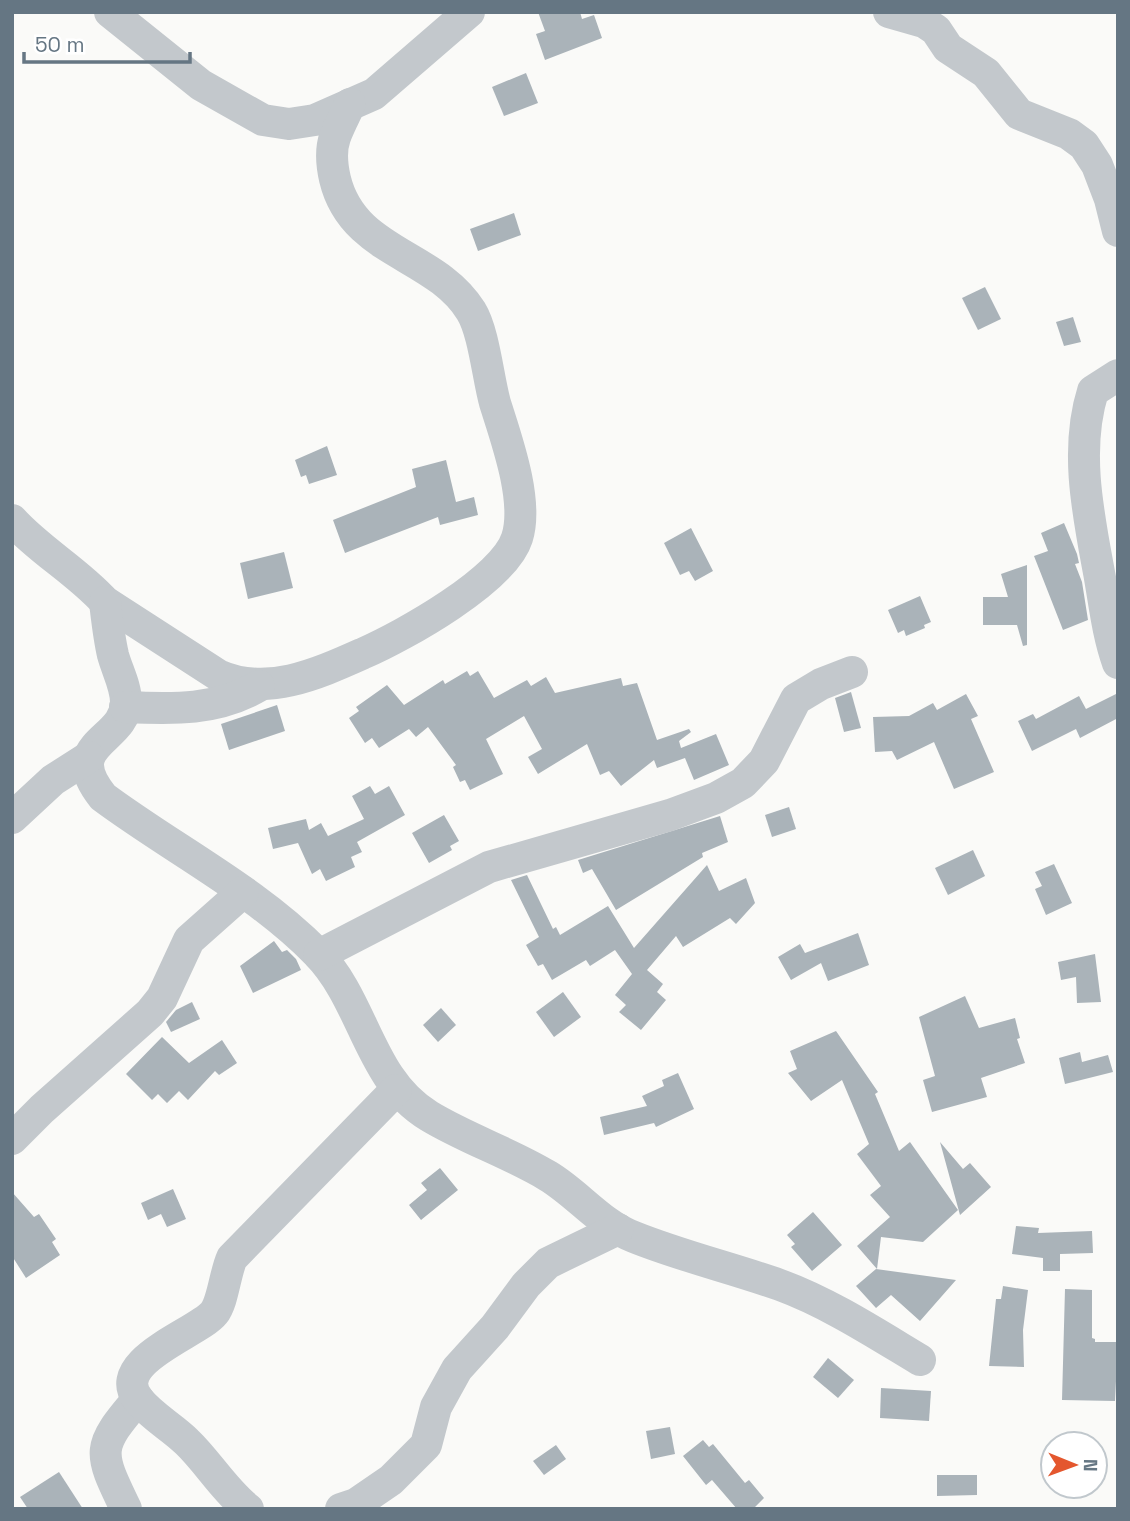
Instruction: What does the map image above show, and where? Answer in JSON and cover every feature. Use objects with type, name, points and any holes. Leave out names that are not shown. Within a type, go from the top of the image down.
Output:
[{"type":"street","points":[[110,12],[201,85],[263,120],[289,124],[315,120],[374,94],[469,12]]},
{"type":"street","points":[[889,12],[924,22],[936,30],[948,48],[986,73],[1019,114],[1069,134],[1084,145],[1097,165],[1118,231]]},
{"type":"street","points":[[12,520],[32,542],[91,587],[105,602],[218,675],[238,684],[259,686],[323,671],[427,622],[504,561],[518,537],[515,468],[487,377],[473,314],[447,284],[381,243],[356,223],[340,198],[332,165],[334,139],[350,104]]},
{"type":"street","points":[[1118,375],[1093,391],[1084,440],[1088,509],[1109,638],[1118,663]]},
{"type":"street","points":[[12,817],[52,780],[89,757],[123,715],[125,707],[105,602]]},
{"type":"street","points":[[319,955],[489,867],[670,815],[716,798],[743,783],[764,761],[796,699],[821,684],[852,672]]},
{"type":"street","points":[[125,707],[179,709],[211,706],[240,698],[259,686]]},
{"type":"street","points":[[89,757],[88,779],[103,797],[243,892],[319,955],[348,996],[379,1063],[396,1090],[428,1116],[549,1177],[604,1221],[632,1237],[782,1286],[837,1312],[920,1360]]},
{"type":"street","points":[[12,1139],[150,1013],[162,998],[189,940],[243,892]]},
{"type":"street","points":[[248,1509],[187,1442],[138,1399],[133,1387],[136,1373],[155,1351],[214,1313],[222,1299],[223,1278],[232,1258],[396,1090]]},
{"type":"street","points":[[341,1509],[356,1504],[391,1480],[426,1445],[436,1407],[457,1369],[495,1326],[526,1284],[548,1264],[618,1229]]},
{"type":"street","points":[[126,1509],[108,1473],[108,1435],[138,1399]]},
{"type":"building","points":[[538,12],[580,12],[582,19],[594,15],[602,38],[545,60],[536,34],[545,31]]},
{"type":"building","points":[[526,73],[538,103],[504,116],[492,87]]},
{"type":"building","points":[[514,213],[521,235],[478,251],[470,229]]},
{"type":"building","points":[[985,287],[1001,319],[978,330],[962,298]]},
{"type":"building","points":[[1073,317],[1081,342],[1064,346],[1056,322]]},
{"type":"building","points":[[327,446],[337,475],[309,484],[306,475],[301,477],[295,460]]},
{"type":"building","points":[[446,460],[456,502],[474,497],[478,515],[440,525],[438,517],[345,553],[333,520],[416,487],[412,469]]},
{"type":"building","points":[[1064,523],[1077,554],[1079,563],[1075,564],[1082,582],[1088,620],[1063,630],[1034,556],[1048,551],[1041,533]]},
{"type":"building","points":[[691,528],[713,571],[695,581],[689,571],[680,575],[664,543]]},
{"type":"building","points":[[284,552],[293,588],[248,599],[240,563]]},
{"type":"building","points":[[1027,565],[1027,645],[1023,646],[1017,625],[983,625],[983,597],[1008,597],[1001,574]]},
{"type":"building","points":[[920,596],[931,622],[924,625],[925,628],[906,636],[904,630],[898,633],[888,610]]},
{"type":"building","points":[[467,671],[470,676],[478,671],[494,698],[527,680],[531,686],[546,677],[555,693],[621,678],[623,686],[637,683],[657,740],[689,729],[691,732],[679,741],[681,748],[716,734],[729,765],[694,780],[685,758],[657,768],[654,760],[621,786],[609,771],[600,775],[587,744],[538,774],[528,757],[542,749],[524,716],[486,739],[503,774],[470,790],[465,780],[460,782],[453,767],[456,765],[428,727],[416,737],[409,729],[379,748],[372,738],[365,743],[349,718],[359,711],[356,707],[387,685],[404,705],[443,680],[445,684]]},
{"type":"building","points":[[851,692],[861,728],[844,732],[835,698]]},
{"type":"building","points":[[1118,693],[1118,718],[1080,738],[1076,729],[1032,751],[1018,721],[1033,714],[1036,719],[1079,696],[1086,709]]},
{"type":"building","points":[[966,694],[978,716],[971,719],[994,772],[954,789],[934,742],[897,760],[892,751],[875,752],[873,717],[909,716],[933,703],[937,710]]},
{"type":"building","points":[[277,705],[285,731],[229,750],[221,724]]},
{"type":"building","points":[[370,786],[375,794],[389,786],[405,815],[357,842],[362,852],[351,857],[355,867],[326,881],[320,869],[312,874],[298,843],[273,849],[268,828],[306,819],[309,830],[321,823],[328,836],[364,819],[352,796]]},
{"type":"building","points":[[789,807],[796,829],[772,837],[765,815]]},
{"type":"building","points":[[444,815],[459,841],[450,846],[452,850],[429,863],[412,833]]},
{"type":"building","points":[[720,816],[728,842],[702,853],[703,857],[616,910],[592,869],[583,873],[578,860]]},
{"type":"building","points":[[973,850],[985,876],[948,895],[935,868]]},
{"type":"building","points":[[1054,864],[1072,903],[1046,915],[1035,889],[1042,886],[1035,872]]},
{"type":"building","points":[[707,865],[719,891],[746,878],[755,903],[736,924],[730,918],[683,947],[676,936],[647,970],[663,984],[657,992],[666,1000],[641,1030],[619,1012],[626,1005],[615,995],[632,974],[615,950],[590,966],[586,960],[552,980],[543,964],[538,966],[526,945],[539,937],[511,880],[527,875],[553,929],[556,927],[560,935],[608,906],[634,948]]},
{"type":"building","points":[[858,933],[869,965],[828,981],[821,963],[791,980],[778,957],[800,944],[805,953]]},
{"type":"building","points":[[274,941],[282,952],[287,950],[296,959],[301,970],[253,993],[240,966]]},
{"type":"building","points":[[1095,954],[1101,1002],[1077,1003],[1076,977],[1061,980],[1058,962]]},
{"type":"building","points":[[563,992],[581,1017],[554,1037],[536,1012]]},
{"type":"building","points":[[965,996],[979,1028],[1015,1018],[1020,1038],[1017,1039],[1025,1063],[981,1078],[987,1097],[932,1112],[923,1080],[935,1076],[919,1017]]},
{"type":"building","points":[[192,1002],[200,1019],[171,1032],[166,1022],[176,1010]]},
{"type":"building","points":[[441,1008],[456,1025],[438,1042],[423,1025]]},
{"type":"building","points":[[836,1031],[878,1092],[875,1094],[899,1151],[910,1142],[958,1210],[923,1242],[881,1237],[877,1269],[857,1246],[890,1217],[870,1195],[881,1186],[857,1154],[869,1144],[842,1080],[811,1101],[788,1073],[797,1069],[790,1051]]},
{"type":"building","points":[[162,1037],[189,1063],[222,1040],[237,1063],[219,1075],[215,1071],[188,1100],[179,1091],[167,1103],[158,1094],[152,1100],[126,1074]]},
{"type":"building","points":[[1080,1052],[1082,1062],[1108,1055],[1113,1072],[1065,1084],[1059,1058]]},
{"type":"building","points":[[678,1073],[694,1109],[656,1127],[654,1123],[604,1135],[600,1117],[647,1106],[642,1096],[664,1086],[662,1080]]},
{"type":"building","points":[[940,1142],[963,1169],[970,1163],[991,1187],[960,1215]]},
{"type":"building","points":[[440,1168],[458,1190],[421,1220],[409,1205],[427,1190],[421,1183]]},
{"type":"building","points":[[173,1189],[186,1219],[167,1227],[161,1214],[148,1220],[141,1203]]},
{"type":"building","points":[[12,1192],[34,1217],[39,1214],[56,1239],[52,1242],[60,1255],[26,1278],[12,1256]]},
{"type":"building","points":[[813,1212],[842,1245],[812,1271],[791,1247],[795,1244],[787,1235]]},
{"type":"building","points":[[1016,1226],[1039,1228],[1038,1233],[1092,1231],[1093,1253],[1060,1254],[1060,1271],[1043,1271],[1043,1258],[1012,1254]]},
{"type":"building","points":[[876,1269],[956,1280],[920,1321],[891,1295],[876,1308],[856,1286]]},
{"type":"building","points":[[1003,1286],[1028,1290],[1023,1330],[1024,1367],[989,1366],[996,1299],[1001,1299]]},
{"type":"building","points":[[1065,1289],[1092,1290],[1092,1338],[1095,1342],[1118,1342],[1115,1401],[1062,1400]]},
{"type":"building","points":[[828,1358],[854,1380],[838,1398],[813,1377]]},
{"type":"building","points":[[881,1388],[931,1391],[929,1421],[880,1418]]},
{"type":"building","points":[[670,1427],[675,1454],[651,1459],[646,1431]]},
{"type":"building","points":[[703,1440],[709,1447],[713,1444],[745,1483],[749,1480],[764,1498],[753,1509],[737,1509],[712,1480],[706,1485],[683,1456]]},
{"type":"building","points":[[556,1445],[566,1459],[544,1475],[533,1461]]},
{"type":"building","points":[[59,1472],[83,1509],[28,1509],[20,1497]]},
{"type":"building","points":[[937,1475],[977,1475],[977,1495],[937,1496]]}]
